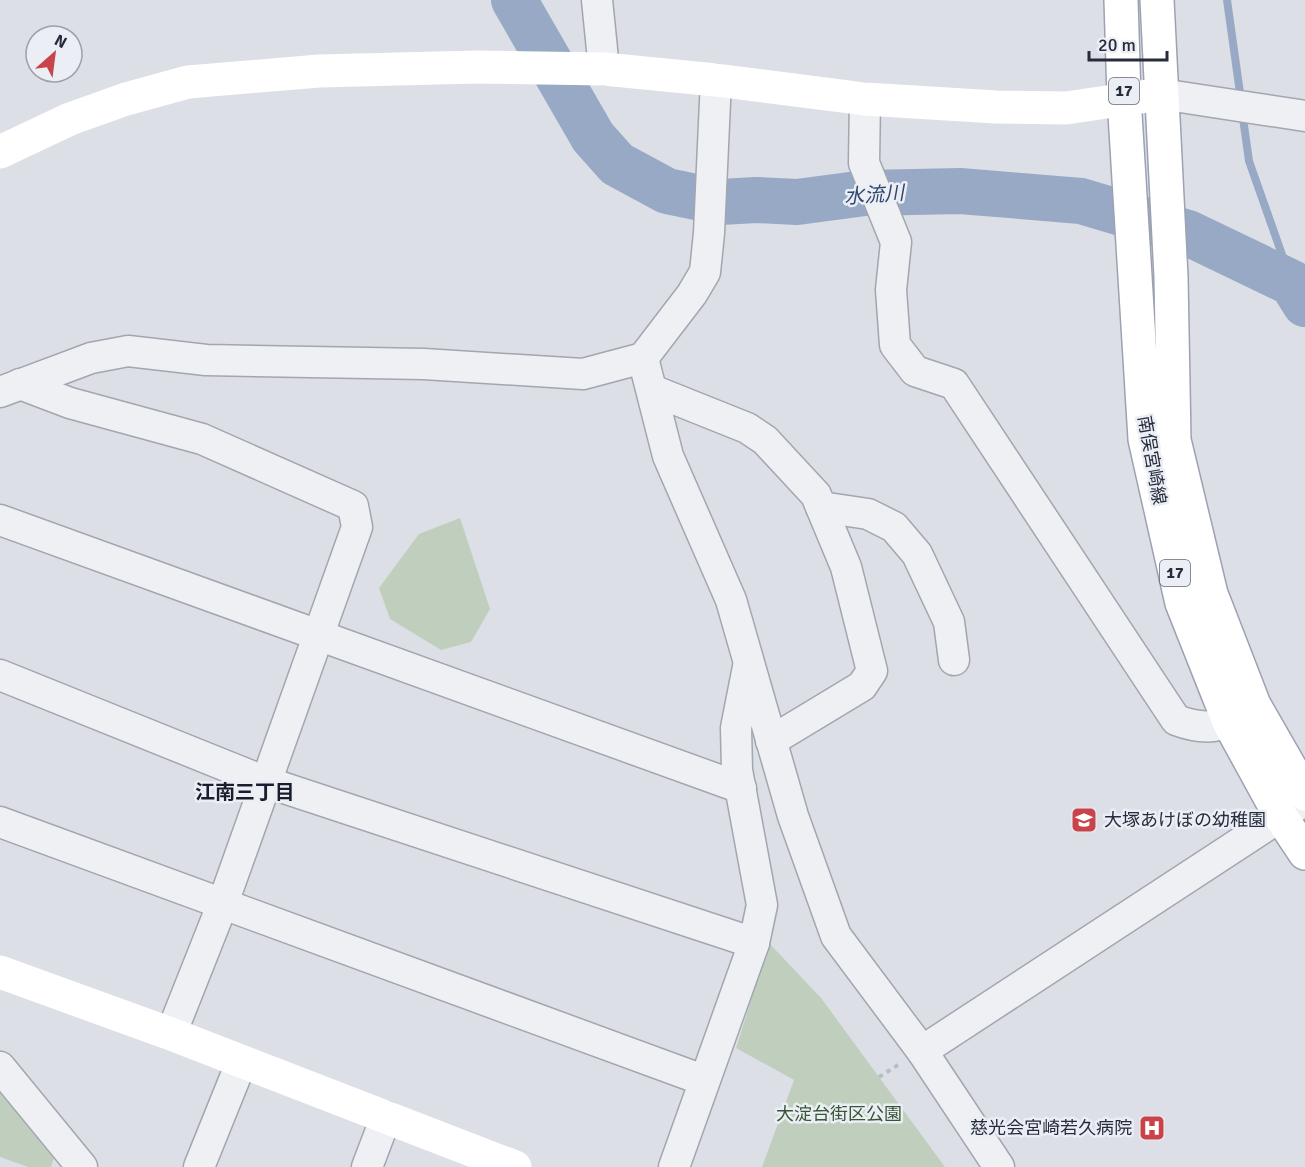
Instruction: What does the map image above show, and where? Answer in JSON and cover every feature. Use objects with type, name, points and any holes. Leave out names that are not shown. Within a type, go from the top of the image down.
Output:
[{"type":"street","points":[[597,0],[604,69]]},
{"type":"street","name":"南俣宮崎線","points":[[1121,0],[1124,98],[1145,439],[1182,603],[1293,809],[1305,853]]},
{"type":"street","name":"南俣宮崎線","points":[[1157,0],[1171,277],[1174,440],[1242,715],[1305,794]]},
{"type":"street","points":[[0,152],[70,119],[126,99],[188,82],[364,69],[533,67],[604,69],[716,80],[865,99],[996,107],[1066,108],[1161,94],[1305,116]]},
{"type":"street","points":[[10,388],[91,358],[128,351],[206,360],[424,364],[584,374],[643,358],[692,294],[705,272],[716,80]]},
{"type":"street","points":[[865,99],[864,163],[896,242],[891,290],[895,345],[915,371],[954,384],[1176,720],[1193,726],[1242,715]]},
{"type":"street","points":[[643,358],[668,456],[730,600],[793,816],[836,936],[922,1051],[999,1167]]},
{"type":"street","points":[[10,388],[202,439],[353,506],[357,527],[223,903],[171,1034]]},
{"type":"street","points":[[652,390],[747,428],[765,440],[816,495],[846,567],[872,671],[862,686],[771,741]]},
{"type":"street","points":[[821,507],[868,514],[894,527],[916,554],[949,622],[954,660]]},
{"type":"street","points":[[0,520],[741,788]]},
{"type":"street","points":[[674,1167],[703,1080],[754,943],[762,905],[737,770],[736,728],[749,660]]},
{"type":"street","points":[[0,675],[266,782],[754,943]]},
{"type":"street","points":[[922,1051],[1293,809]]},
{"type":"street","points":[[0,822],[703,1080]]},
{"type":"street","points":[[0,972],[171,1034],[514,1167]]},
{"type":"street","points":[[199,1167],[241,1063]]},
{"type":"street","points":[[0,1067],[82,1167]]},
{"type":"street","points":[[367,1167],[386,1117]]},
{"type":"green space","points":[[460,518],[490,609],[471,642],[441,650],[390,619],[379,588],[419,534]]},
{"type":"green space","name":"大淀台街区公園","points":[[769,943],[821,998],[945,1167],[762,1167],[794,1080],[736,1048]]},
{"type":"green space","points":[[0,1089],[55,1154],[51,1167],[28,1167],[0,1157]]},
{"type":"waterway","name":"水流川","points":[[514,0],[593,137],[617,164],[667,191],[720,202],[757,200],[797,202],[865,193],[960,191],[1081,201],[1188,233],[1292,283],[1305,304]]},
{"type":"waterway","points":[[1227,0],[1241,100]]},
{"type":"waterway","points":[[1242,111],[1249,161],[1292,283]]},
{"type":"place","name":"大塚あけぼの幼稚園","points":[[1084,820]]},
{"type":"place","name":"慈光会宮崎若久病院","points":[[1152,1128]]},
{"type":"district","name":"江南三丁目","points":[[245,792]]}]
